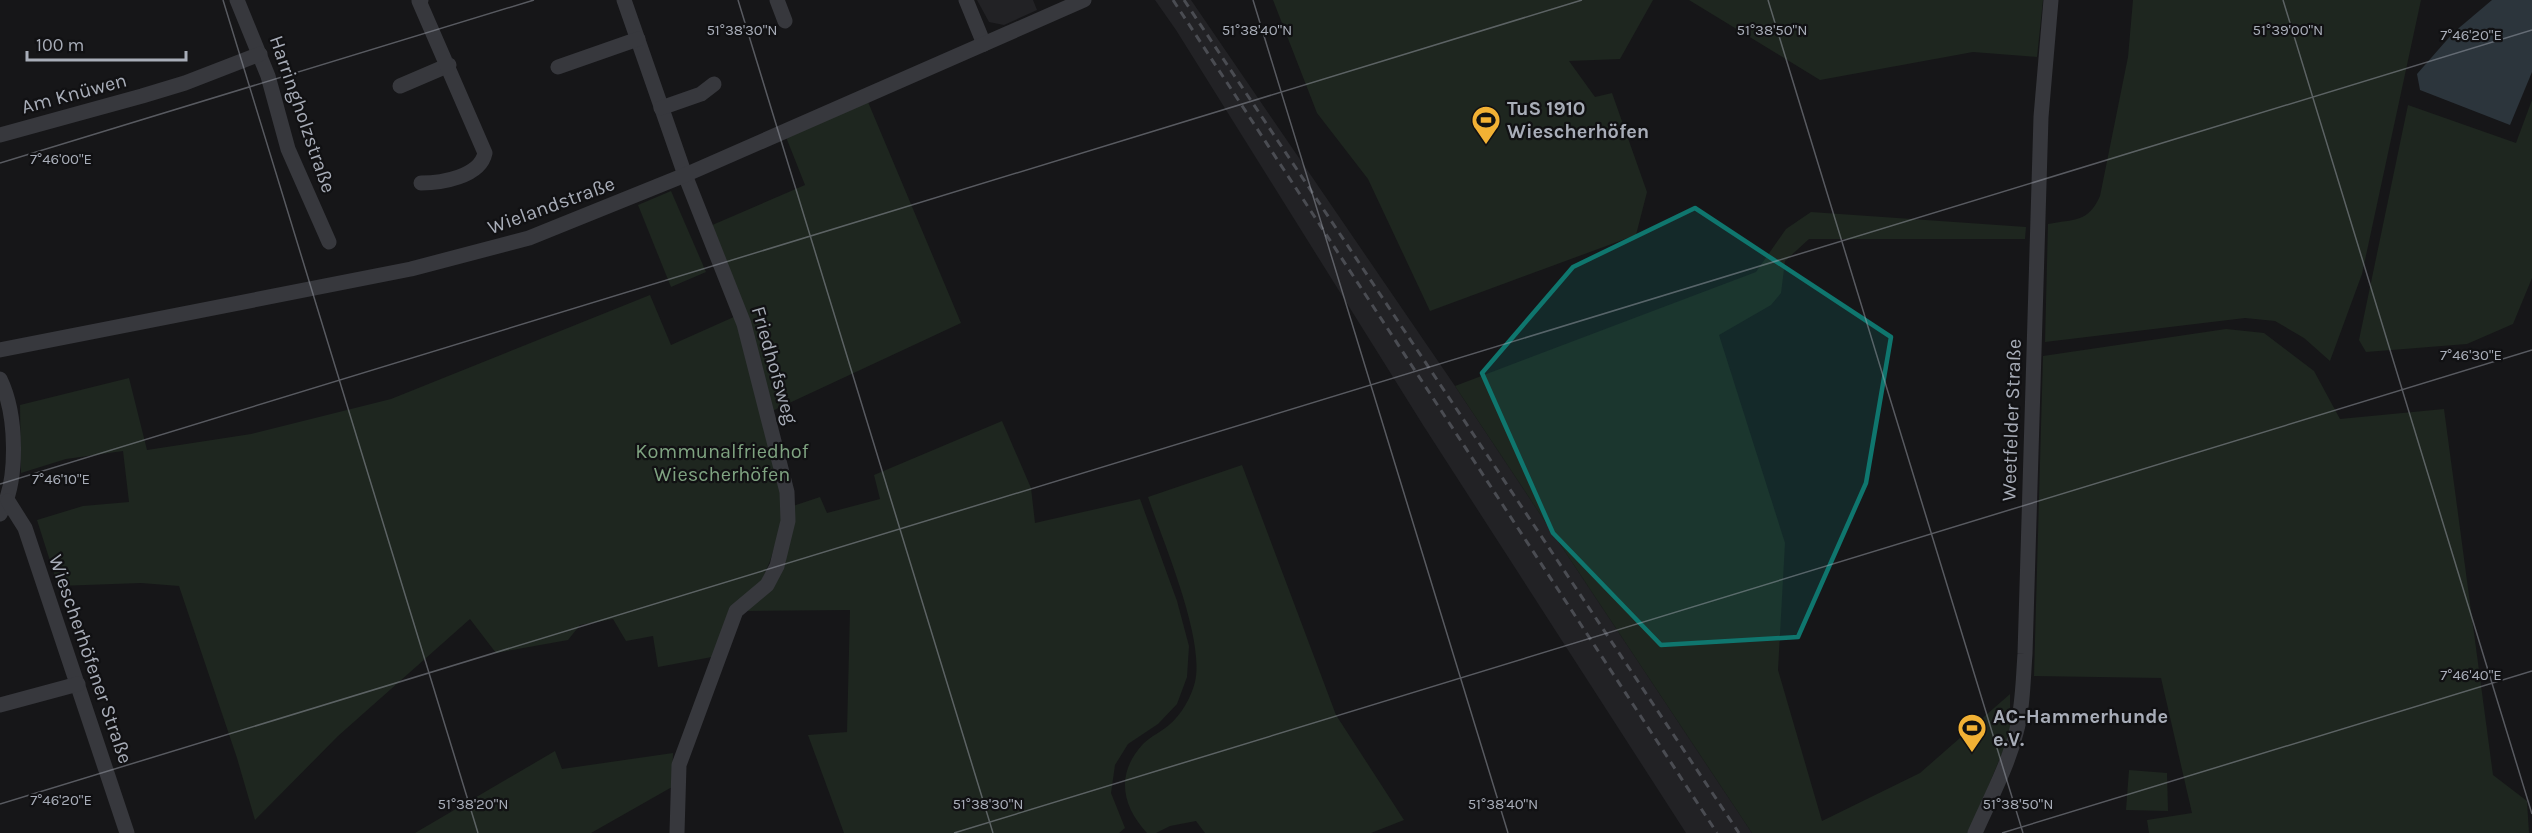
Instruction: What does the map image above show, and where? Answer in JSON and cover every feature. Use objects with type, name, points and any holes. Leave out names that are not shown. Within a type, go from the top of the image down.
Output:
[{"type":"street","name":"Harringholzstraße","points":[[237,0],[260,54],[288,149],[328,242]]},
{"type":"street","points":[[420,0],[485,153],[484,160],[474,170],[438,183],[421,183]]},
{"type":"street","name":"Friedhofsweg","points":[[624,0],[685,175],[744,324],[787,492],[788,521],[777,566],[767,585],[736,611],[679,765],[677,833]]},
{"type":"street","points":[[777,0],[785,21]]},
{"type":"street","points":[[966,0],[984,44]]},
{"type":"street","name":"Wielandstraße","points":[[0,350],[411,269],[496,248],[540,234],[685,175],[1084,0]]},
{"type":"street","name":"Weetfelder Straße","points":[[1975,833],[2010,751],[2020,709],[2025,654],[2041,117],[2051,0]]},
{"type":"street","points":[[558,67],[638,39]]},
{"type":"street","name":"Am Knüwen","points":[[0,135],[142,96],[260,54]]},
{"type":"street","points":[[400,86],[449,65]]},
{"type":"street","points":[[662,108],[701,94],[714,84]]},
{"type":"street","points":[[0,379],[12,421],[12,473],[4,508]]},
{"type":"street","name":"Wiescherhöfener Straße","points":[[4,508],[25,528],[127,833]]},
{"type":"street","points":[[0,705],[78,684]]},
{"type":"highlighted area","points":[[1695,208],[1891,337],[1866,483],[1798,637],[1661,645],[1553,533],[1482,373],[1573,267]]},
{"type":"shaded area","points":[[977,0],[1033,0],[1037,10],[1004,25],[989,22]]},
{"type":"shaded area","points":[[1155,0],[1191,0],[1455,386],[1752,833],[1686,833],[1423,425]]},
{"type":"shaded area","points":[[2492,0],[2532,0],[2532,72],[2510,125],[2420,90],[2417,74],[2453,33]]},
{"type":"green space","name":"TuS 1910 Wiescherhöfen","points":[[1273,0],[1653,0],[1620,59],[1569,61],[1595,97],[1612,93],[1647,192],[1636,235],[1430,311],[1368,179],[1317,113]]},
{"type":"green space","points":[[1689,0],[2043,0],[2037,57],[1973,52],[1820,80]]},
{"type":"green space","points":[[2133,0],[2421,0],[2362,274],[2330,361],[2304,338],[2275,321],[2245,318],[2045,342],[2048,224],[2073,220],[2085,215],[2100,196],[2128,57]]},
{"type":"green space","points":[[2532,100],[2532,278],[2513,324],[2467,344],[2366,352],[2359,340],[2408,105],[2516,143]]},
{"type":"green space","points":[[868,102],[961,323],[770,412],[710,226],[805,185],[786,137]]},
{"type":"green space","points":[[671,191],[706,272],[671,287],[638,205]]},
{"type":"green space","points":[[1811,212],[2026,227],[2025,239],[1809,239],[1785,261],[1781,293],[1771,305],[1719,335],[1785,543],[1778,670],[1822,821],[1920,773],[2010,694],[2010,734],[1969,833],[1752,833],[1455,386],[1756,272],[1786,229]]},
{"type":"green space","name":"Kommunalfriedhof Wiescherhöfen","points":[[650,295],[671,345],[736,316],[786,510],[759,587],[712,657],[658,667],[653,636],[626,641],[613,619],[580,625],[568,640],[496,653],[470,619],[338,736],[255,820],[237,758],[179,586],[141,583],[58,586],[37,520],[83,506],[129,502],[123,451],[66,459],[21,473],[20,405],[129,378],[147,450],[251,434],[391,399]]},
{"type":"green space","points":[[2226,329],[2264,333],[2314,371],[2340,419],[2444,409],[2493,775],[2527,801],[2529,833],[2149,833],[2147,820],[2192,813],[2161,678],[2034,676],[2043,356]]},
{"type":"green space","points":[[1002,421],[1031,488],[1035,523],[1140,499],[1177,601],[1189,646],[1187,677],[1177,704],[1158,724],[1128,744],[1115,765],[1111,793],[1125,828],[1119,833],[844,833],[808,735],[847,732],[850,610],[745,611],[766,595],[793,506],[820,497],[827,513],[880,499],[874,475]]},
{"type":"green space","points":[[1242,465],[1336,715],[1404,820],[1371,833],[1205,833],[1196,821],[1170,826],[1156,833],[1147,833],[1132,811],[1125,789],[1129,766],[1143,744],[1169,725],[1181,711],[1195,682],[1196,663],[1194,641],[1181,590],[1148,497]]},
{"type":"green space","points":[[555,751],[562,769],[673,753],[672,787],[591,833],[415,833]]},
{"type":"green space","points":[[2129,770],[2167,773],[2168,811],[2126,810]]},
{"type":"railway","points":[[1173,0],[1717,833]]},
{"type":"railway","points":[[1184,0],[1739,833]]},
{"type":"place","name":"TuS 1910 Wiescherhöfen","points":[[1486,146]]},
{"type":"place","name":"AC-Hammerhunde e.V.","points":[[1972,754]]}]
